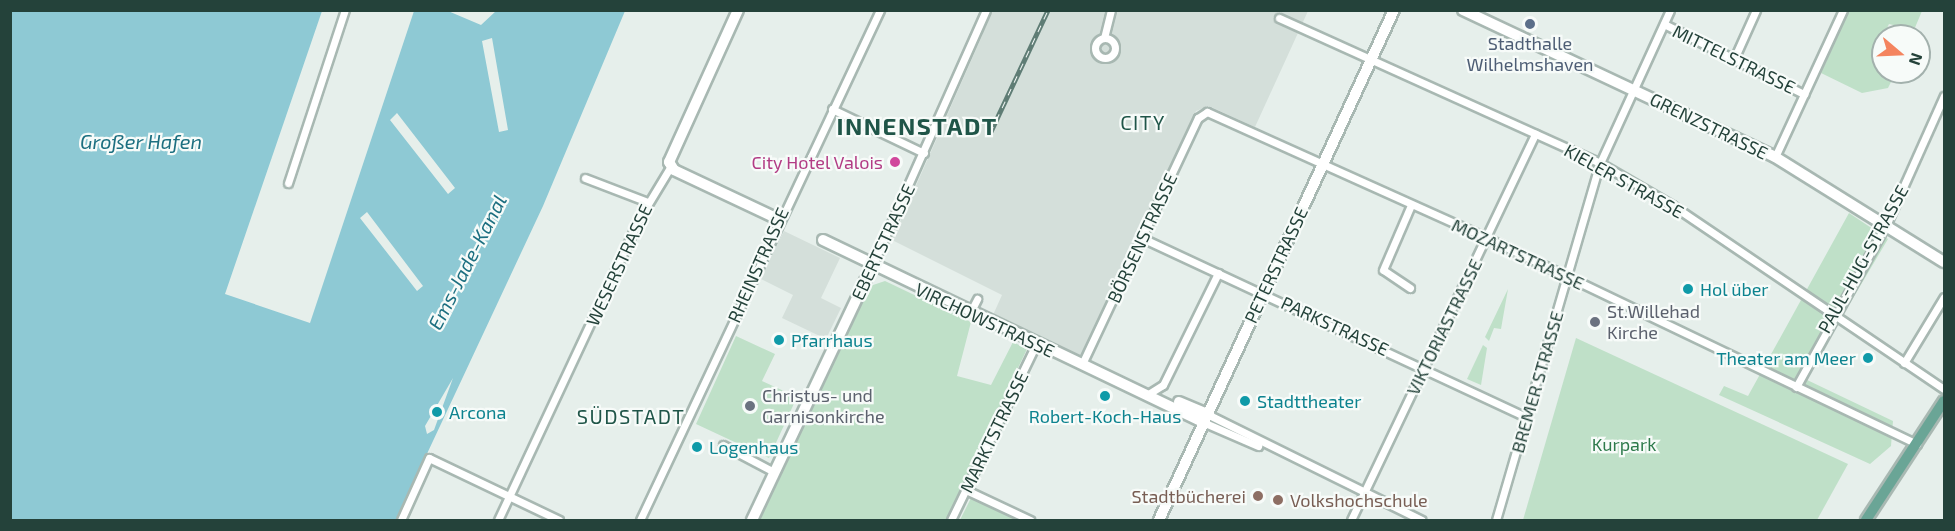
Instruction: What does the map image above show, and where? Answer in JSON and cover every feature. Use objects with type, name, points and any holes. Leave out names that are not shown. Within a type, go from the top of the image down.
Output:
[{"type":"main road","name":"WESERSTRASSE","points":[[671,166],[672,151],[738,10]]},
{"type":"main road","name":"PETERSTRASSE","points":[[1159,520],[1394,10]]},
{"type":"main road","name":"GRENZSTRASSE","points":[[1463,10],[1775,158],[1944,262]]},
{"type":"main road","points":[[671,166],[778,219]]},
{"type":"main road","name":"VIRCHOWSTRASSE","points":[[823,240],[970,314],[1207,419]]},
{"type":"main road","name":"EBERTSTRASSE","points":[[752,520],[820,369],[872,266]]},
{"type":"main road","points":[[1866,520],[1944,401]]},
{"type":"street","points":[[288,183],[345,10]]},
{"type":"street","name":"RHEINSTRASSE","points":[[640,520],[778,219],[879,10]]},
{"type":"street","name":"EBERTSTRASSE","points":[[872,266],[986,10]]},
{"type":"street","points":[[1104,38],[1111,10]]},
{"type":"street","name":"BREMER STRASSE","points":[[1496,520],[1600,163],[1670,10]]},
{"type":"street","points":[[1734,59],[1756,10]]},
{"type":"street","points":[[1775,158],[1843,10]]},
{"type":"street","name":"KIELER STRASSE","points":[[1279,18],[1600,163],[1805,295],[1944,390]]},
{"type":"street","name":"MITTELSTRASSE","points":[[1664,24],[1804,94]]},
{"type":"street","name":"PAUL-HUG-STRASSE","points":[[1796,386],[1832,314],[1885,226],[1944,96]]},
{"type":"street","points":[[832,109],[924,153]]},
{"type":"street","name":"MOZARTSTRASSE","points":[[1204,113],[1487,238],[1917,444]]},
{"type":"street","name":"BÖRSENSTRASSE","points":[[1082,364],[1204,113]]},
{"type":"street","name":"VIKTORIASTRASSE","points":[[1352,520],[1535,134]]},
{"type":"street","name":"WESERSTRASSE","points":[[498,520],[511,497],[648,202],[671,166]]},
{"type":"street","points":[[585,178],[648,202]]},
{"type":"street","points":[[1410,288],[1383,270],[1411,205]]},
{"type":"street","name":"PARKSTRASSE","points":[[1142,238],[1424,367],[1526,417]]},
{"type":"street","points":[[1150,393],[1169,371],[1218,273]]},
{"type":"street","points":[[1904,363],[1944,297]]},
{"type":"street","points":[[970,314],[977,299]]},
{"type":"street","name":"MARKTSTRASSE","points":[[951,520],[1036,344]]},
{"type":"street","name":"VIRCHOWSTRASSE","points":[[1207,419],[1421,520]]},
{"type":"street","points":[[723,445],[774,472]]},
{"type":"street","points":[[401,520],[429,458],[559,520]]},
{"type":"street","points":[[966,490],[1030,520]]},
{"type":"shaded area","points":[[988,11],[1308,11],[1255,127],[1209,106],[1196,111],[1081,357],[998,319],[993,315],[1002,295],[892,240],[982,36]]},
{"type":"shaded area","points":[[784,231],[840,258],[821,298],[841,308],[826,339],[782,318],[793,295],[761,279]]},
{"type":"green space","points":[[1849,11],[1922,11],[1917,24],[1871,24],[1871,84],[1890,84],[1888,88],[1862,93],[1821,73]]},
{"type":"green space","points":[[1849,213],[1888,239],[1805,379],[1893,421],[1891,446],[1870,464],[1719,395],[1724,386],[1748,396]]},
{"type":"green space","points":[[885,281],[971,322],[957,376],[991,385],[1013,342],[1027,349],[946,520],[759,520],[870,286]]},
{"type":"green space","points":[[1508,289],[1501,329],[1494,328],[1489,341],[1485,337]]},
{"type":"green space","points":[[736,336],[775,354],[762,381],[797,397],[769,458],[696,424]]},
{"type":"green space","name":"Kurpark","points":[[1576,338],[1848,464],[1817,520],[1523,520]]},
{"type":"green space","points":[[1483,345],[1487,348],[1481,385],[1467,379]]},
{"type":"green space","points":[[972,496],[1024,520],[960,520]]},
{"type":"water","name":"Großer Hafen","points":[[10,11],[322,11],[225,294],[310,323],[414,11],[448,11],[481,25],[496,11],[625,11],[543,206],[396,520],[11,520]],"holes":[[[492,38],[508,130],[499,132],[482,41]],[[397,113],[455,188],[448,194],[390,120]],[[367,212],[423,286],[417,291],[360,218]],[[453,378],[434,430],[427,434],[425,426]]]},
{"type":"railway","points":[[990,133],[1048,10]]},
{"type":"place","name":"Stadthalle Wilhelmshaven","points":[[1530,24]]},
{"type":"place","name":"City Hotel Valois","points":[[895,162]]},
{"type":"place","name":"Hol über","points":[[1688,289]]},
{"type":"place","name":"St.Willehad Kirche","points":[[1595,322]]},
{"type":"place","name":"Pfarrhaus","points":[[779,340]]},
{"type":"place","name":"Theater am Meer","points":[[1868,358]]},
{"type":"place","name":"Robert-Koch-Haus","points":[[1105,396]]},
{"type":"place","name":"Stadttheater","points":[[1245,401]]},
{"type":"place","name":"Christus- und Garnisonkirche","points":[[750,406]]},
{"type":"place","name":"Arcona","points":[[437,412]]},
{"type":"place","name":"Logenhaus","points":[[697,447]]},
{"type":"place","name":"Stadtbücherei","points":[[1258,496]]},
{"type":"place","name":"Volkshochschule","points":[[1278,500]]},
{"type":"district","name":"CITY","points":[[1143,122]]},
{"type":"district","name":"INNENSTADT","points":[[917,126]]},
{"type":"district","name":"SÜDSTADT","points":[[631,416]]},
{"type":"water label","name":"Ems-Jade-Kanal","points":[[467,262]]}]
